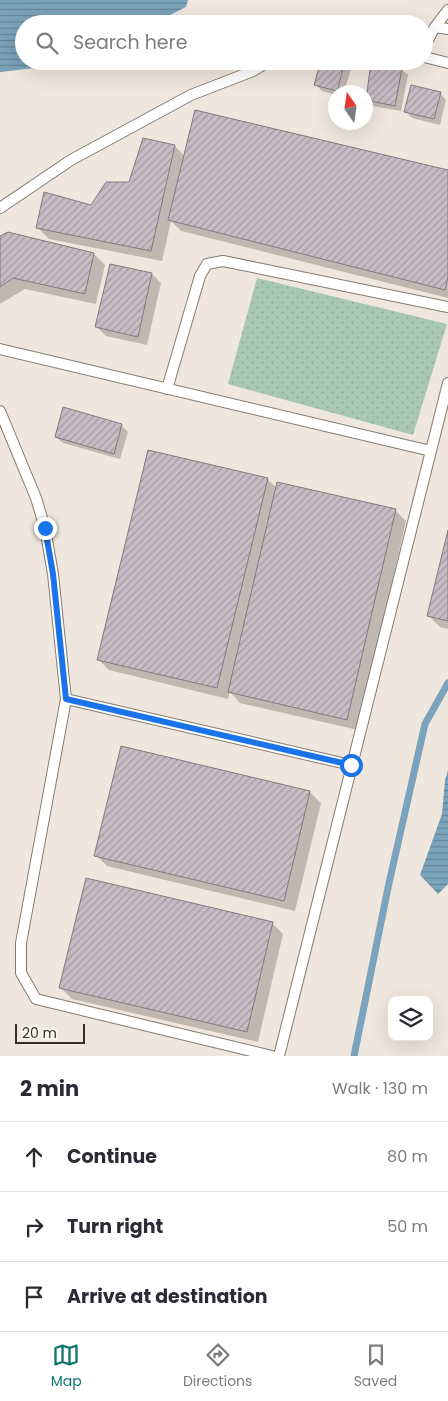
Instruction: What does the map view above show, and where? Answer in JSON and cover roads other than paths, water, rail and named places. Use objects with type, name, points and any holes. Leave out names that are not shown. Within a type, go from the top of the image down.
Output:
[{"type":"lane","points":[[433,30],[448,10]]},
{"type":"lane","points":[[435,26],[448,29]]},
{"type":"lane","points":[[433,59],[448,63]]},
{"type":"lane","points":[[0,208],[71,160],[122,132],[191,95],[255,70]]},
{"type":"lane","points":[[168,388],[200,276],[207,264],[223,262],[448,307]]},
{"type":"lane","points":[[0,349],[431,451]]},
{"type":"lane","points":[[280,1056],[351,765],[448,383]]},
{"type":"lane","points":[[0,411],[36,498],[45,528],[53,574],[66,699],[22,943],[21,973],[36,999],[272,1056]]},
{"type":"lane","points":[[66,699],[351,765]]},
{"type":"water","points":[[0,0],[188,0],[186,7],[170,15],[15,15],[15,70],[17,70],[0,72]]},
{"type":"water","points":[[448,770],[448,884],[438,894],[420,875],[442,814],[445,780]]},
{"type":"waterway","points":[[354,1056],[389,883],[425,724],[448,683]]}]
